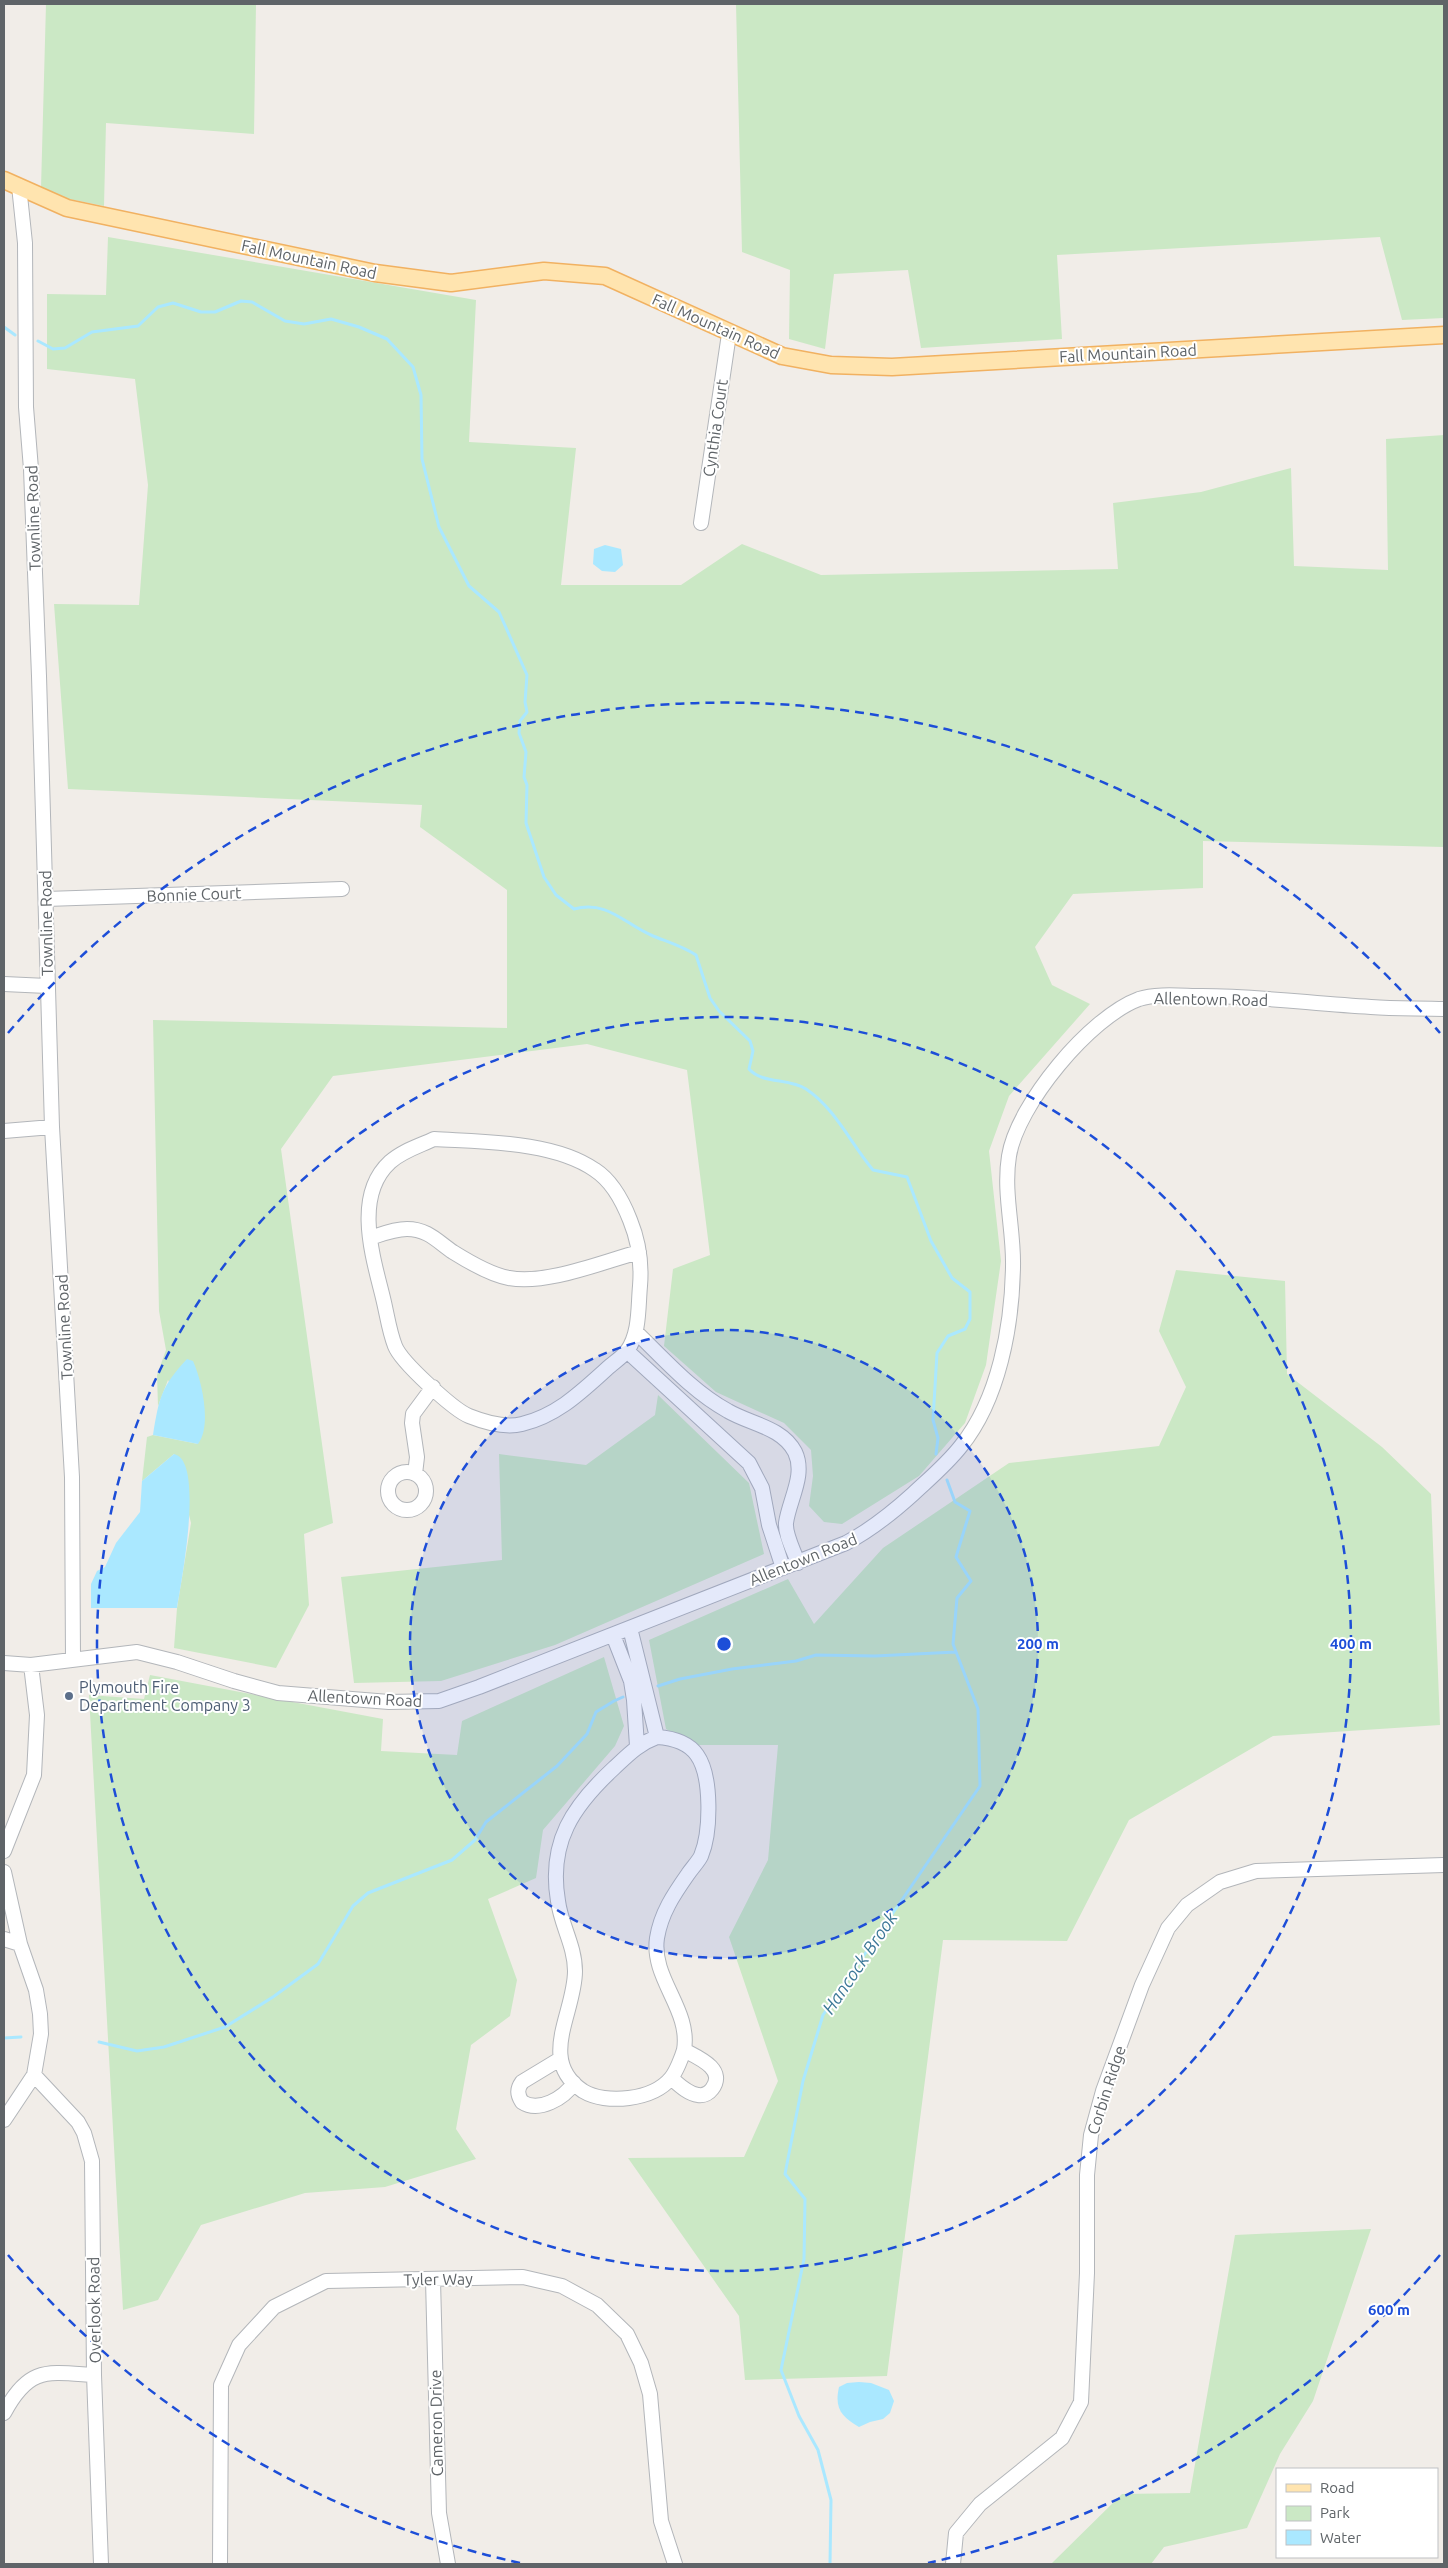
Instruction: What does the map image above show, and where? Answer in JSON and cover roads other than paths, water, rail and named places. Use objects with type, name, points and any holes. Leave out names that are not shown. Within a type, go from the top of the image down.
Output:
[{"type":"main road","name":"Fall Mountain Road","points":[[4,180],[67,208],[375,274],[451,283],[544,271],[605,276],[729,334],[782,356],[818,364],[892,366],[1444,335]]},
{"type":"street","name":"Townline Road","points":[[19,186],[25,243],[26,407],[31,469],[52,1127],[72,1477],[73,1659]]},
{"type":"street","name":"Cynthia Court","points":[[701,523],[729,334]]},
{"type":"street","name":"Bonnie Court","points":[[46,899],[342,890]]},
{"type":"street","points":[[4,984],[48,986]]},
{"type":"street","name":"Allentown Road","points":[[4,1663],[31,1665],[137,1652],[178,1662],[234,1681],[278,1692],[389,1702],[439,1701],[480,1687],[846,1543],[865,1533],[892,1513],[939,1471],[961,1446],[975,1426],[984,1408],[998,1367],[1011,1299],[1013,1257],[1006,1175],[1014,1135],[1030,1104],[1068,1054],[1109,1015],[1140,999],[1178,996],[1233,996],[1374,1008],[1444,1009]]},
{"type":"street","points":[[4,1131],[52,1127]]},
{"type":"street","points":[[434,1140],[478,1141],[562,1154],[595,1170],[614,1189],[626,1209],[638,1239],[640,1252],[642,1267],[636,1332],[627,1351],[562,1408],[520,1424],[499,1424],[468,1416],[417,1374],[395,1348],[370,1238],[368,1216],[378,1178],[390,1162],[409,1150],[434,1140]]},
{"type":"street","points":[[370,1238],[407,1229],[418,1230],[430,1234],[453,1252],[474,1264],[510,1278],[541,1278],[640,1252]]},
{"type":"street","points":[[636,1332],[711,1402],[730,1413],[764,1425],[777,1433],[794,1451],[798,1466],[786,1523],[798,1563]]},
{"type":"street","points":[[627,1351],[748,1463],[762,1488],[768,1525],[783,1568]]},
{"type":"street","points":[[415,1474],[417,1457],[412,1423],[413,1414],[433,1387]]},
{"type":"street","points":[[630,1628],[657,1738]]},
{"type":"street","points":[[613,1635],[631,1681],[637,1746]]},
{"type":"street","points":[[4,1851],[34,1775],[37,1715],[31,1665]]},
{"type":"street","points":[[657,1738],[678,1741],[689,1746],[698,1756],[703,1770],[709,1803],[700,1857],[671,1898],[660,1921],[657,1940],[661,1975],[678,2009],[684,2027],[684,2050],[671,2078],[650,2092],[633,2098],[608,2100],[586,2093],[574,2083],[560,2059],[559,2050],[570,2004],[575,1970],[569,1934],[558,1902],[556,1874],[560,1842],[568,1821],[587,1794],[637,1746],[657,1738]]},
{"type":"street","name":"Corbin Ridge","points":[[953,2564],[956,2532],[980,2504],[1062,2438],[1081,2402],[1087,2273],[1087,2175],[1091,2135],[1103,2092],[1142,1985],[1168,1928],[1187,1905],[1220,1882],[1256,1871],[1444,1864]]},
{"type":"street","points":[[4,1872],[20,1944],[36,1990],[40,2014],[40,2034],[34,2075],[4,2120]]},
{"type":"street","points":[[4,1939],[20,1944]]},
{"type":"street","points":[[671,2078],[686,2090],[698,2095],[708,2094],[714,2087],[716,2078],[714,2069],[702,2059],[684,2050]]},
{"type":"street","points":[[560,2059],[522,2082],[518,2087],[518,2095],[522,2102],[536,2107],[552,2101],[569,2090],[574,2083]]},
{"type":"street","name":"Overlook Road","points":[[34,2075],[78,2122],[84,2134],[92,2161],[94,2375],[101,2564]]},
{"type":"street","name":"Tyler Way","points":[[220,2564],[221,2385],[239,2345],[274,2306],[326,2281],[523,2277],[562,2286],[597,2305],[627,2334],[641,2363],[650,2394],[660,2521],[675,2564]]},
{"type":"street","name":"Cameron Drive","points":[[433,2280],[439,2513],[448,2564]]},
{"type":"street","points":[[4,2413],[11,2400],[36,2375],[49,2373],[94,2375]]},
{"type":"water","points":[[605,545],[621,549],[623,565],[615,572],[602,571],[593,564],[594,549]]},
{"type":"water","points":[[187,1359],[193,1361],[200,1380],[204,1403],[204,1426],[198,1444],[153,1435],[162,1394],[172,1377]]},
{"type":"water","points":[[174,1454],[183,1461],[188,1477],[190,1499],[186,1550],[177,1608],[91,1608],[91,1584],[97,1571],[105,1567],[116,1543],[140,1512],[142,1481]]},
{"type":"water","points":[[847,2383],[871,2383],[889,2390],[894,2401],[890,2413],[883,2419],[859,2427],[848,2420],[841,2412],[838,2395],[839,2387]]},
{"type":"waterway","name":"Hancock Brook","points":[[38,341],[53,349],[65,348],[92,332],[138,326],[158,307],[173,303],[201,312],[215,312],[241,301],[252,302],[285,321],[304,324],[331,319],[359,327],[387,339],[413,367],[421,395],[422,459],[439,527],[469,586],[499,612],[527,675],[525,702],[527,712],[520,721],[519,733],[526,752],[524,777],[527,785],[526,823],[544,877],[556,895],[574,909],[586,907],[606,910],[643,931],[696,955],[710,998],[719,1011],[750,1041],[753,1051],[749,1069],[761,1077],[792,1083],[806,1089],[826,1106],[873,1170],[907,1177],[931,1241],[952,1278],[970,1292],[970,1319],[965,1329],[948,1336],[937,1353],[933,1420],[938,1438],[936,1454]]},
{"type":"waterway","name":"Hancock Brook","points":[[4,327],[15,335]]},
{"type":"waterway","name":"Hancock Brook","points":[[830,2564],[831,2500],[818,2450],[799,2416],[781,2370],[804,2259],[805,2199],[785,2174],[803,2081],[823,2015],[980,1786],[978,1709],[953,1644],[957,1598],[971,1581],[956,1557],[970,1511],[955,1502],[947,1480]]},
{"type":"waterway","points":[[658,1686],[680,1679],[732,1669],[796,1661],[816,1655],[875,1656],[956,1652]]},
{"type":"waterway","points":[[99,2042],[137,2051],[164,2047],[225,2027],[273,1997],[318,1964],[353,1906],[368,1893],[452,1860],[475,1840],[486,1822],[557,1766],[587,1734],[596,1712],[623,1697]]},
{"type":"waterway","points":[[4,2038],[21,2037]]},
{"type":"place","name":"Plymouth Fire Department Company 3","points":[[69,1696]]}]
